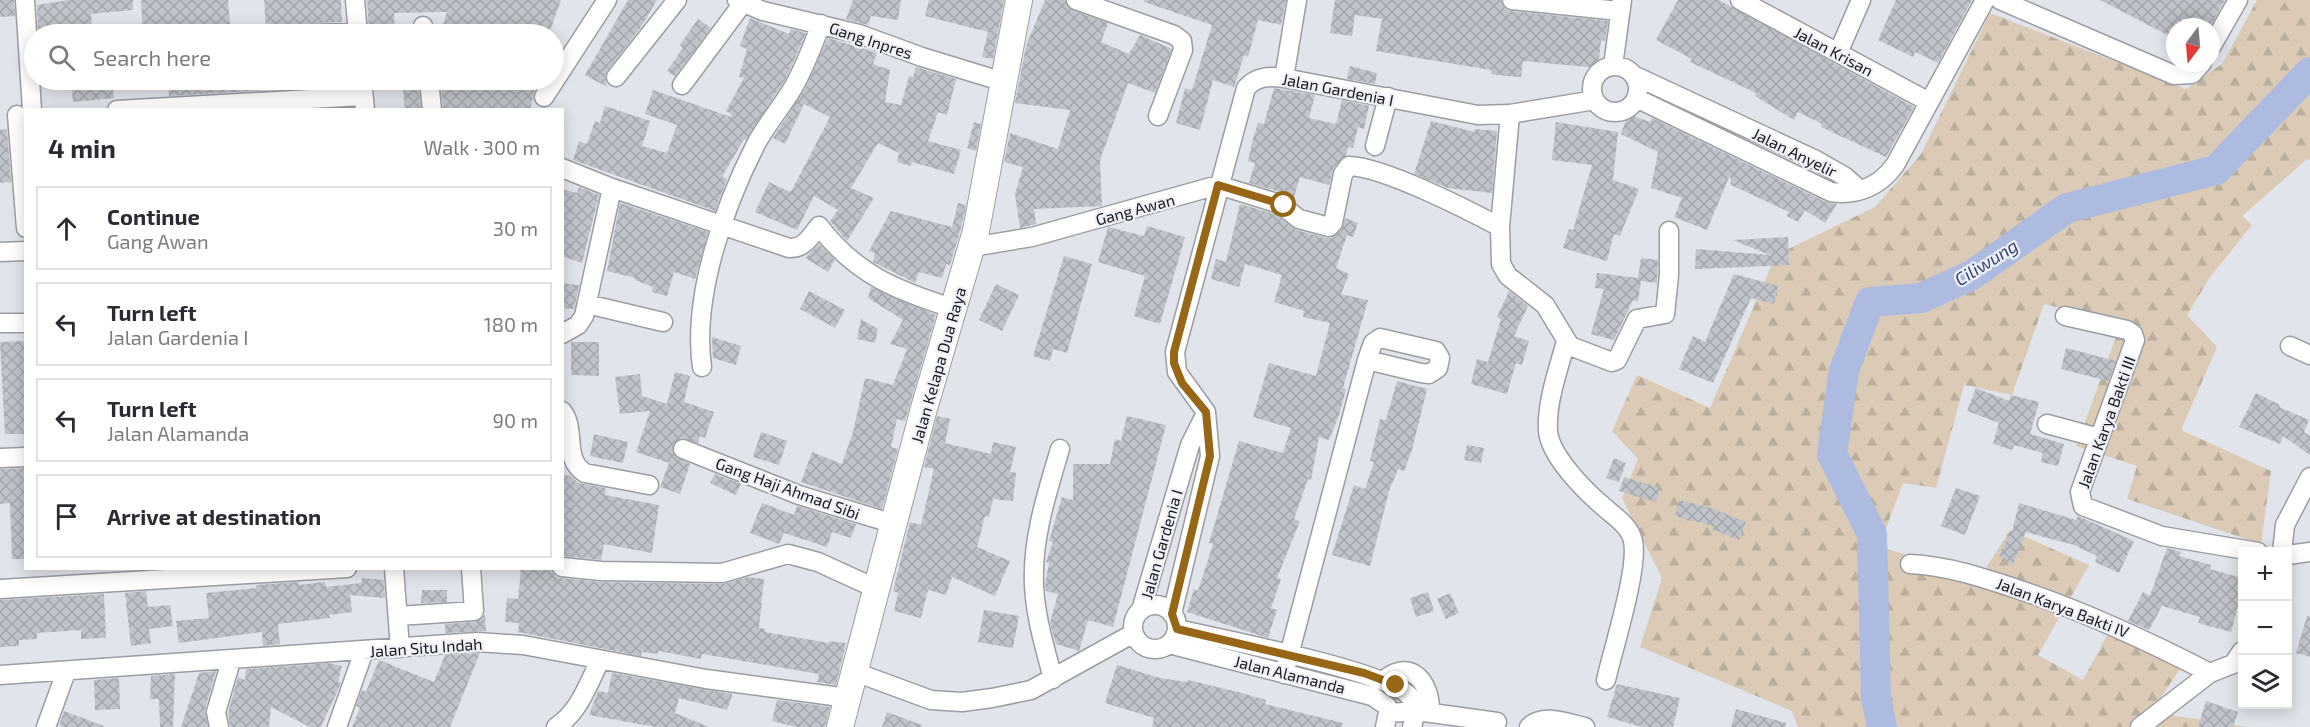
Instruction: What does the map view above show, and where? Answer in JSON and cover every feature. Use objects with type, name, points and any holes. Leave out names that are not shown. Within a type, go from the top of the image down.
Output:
[{"type":"main road","name":"Jalan Kelapa Dua Raya","points":[[840,727],[923,412],[972,247],[987,184],[1019,0]]},
{"type":"street","points":[[26,0],[29,24]]},
{"type":"street","points":[[355,0],[357,24]]},
{"type":"street","points":[[564,66],[606,0]]},
{"type":"street","points":[[616,77],[677,0]]},
{"type":"street","points":[[1076,0],[1174,35],[1182,41],[1183,50],[1158,116]]},
{"type":"street","points":[[1284,78],[1297,0]]},
{"type":"street","points":[[1512,0],[1620,5],[1613,66]]},
{"type":"street","name":"Jalan Krisan","points":[[1740,0],[1929,102]]},
{"type":"street","points":[[1838,53],[1862,0]]},
{"type":"street","points":[[1860,190],[1878,183],[1889,173],[1985,0]]},
{"type":"street","points":[[2001,0],[2166,72]]},
{"type":"street","points":[[2220,31],[2238,0]]},
{"type":"street","points":[[682,85],[740,2]]},
{"type":"street","name":"Gang Inpres","points":[[740,2],[763,12],[821,24],[1004,82]]},
{"type":"street","points":[[702,367],[699,329],[702,306],[723,225],[757,143],[796,81],[821,24]]},
{"type":"street","points":[[1613,66],[1621,67],[1633,75],[1638,90],[1632,104],[1620,111],[1605,110],[1595,100],[1592,93],[1595,78],[1606,68],[1613,66]]},
{"type":"street","points":[[2167,72],[2174,75],[2194,72]]},
{"type":"street","name":"Jalan Anyelir","points":[[1633,75],[1816,160],[1844,176],[1860,190]]},
{"type":"street","name":"Jalan Gardenia I","points":[[1173,629],[1210,456],[1206,412],[1182,383],[1174,363],[1176,342],[1218,185],[1246,88],[1251,81],[1262,77],[1284,78],[1478,115],[1510,114],[1595,100]]},
{"type":"street","points":[[24,84],[19,114],[24,196]]},
{"type":"street","points":[[430,90],[432,108]]},
{"type":"street","points":[[544,97],[548,90]]},
{"type":"street","points":[[150,108],[363,95]]},
{"type":"street","points":[[1375,146],[1388,97]]},
{"type":"street","name":"Jalan Anyelir","points":[[1636,98],[1824,189],[1840,193],[1860,190]]},
{"type":"street","points":[[1510,114],[1500,227],[1500,258],[1504,270],[1514,281],[1545,305],[1566,341],[1579,352],[1612,362],[1622,354],[1631,328],[1638,319],[1665,314],[1670,231]]},
{"type":"street","points":[[1218,185],[1280,204],[1292,214],[1308,222],[1331,226],[1345,168],[1356,166],[1431,194],[1500,227]]},
{"type":"street","points":[[564,169],[612,188],[797,248],[804,245],[819,226],[831,242],[863,271],[878,280],[955,309]]},
{"type":"street","name":"Gang Awan","points":[[972,247],[1032,237],[1218,185]]},
{"type":"street","points":[[564,333],[578,325],[584,316],[612,188]]},
{"type":"street","points":[[0,252],[24,251]]},
{"type":"street","points":[[587,304],[663,322]]},
{"type":"street","name":"Jalan Karya Bakti III","points":[[2065,316],[2127,330],[2133,334],[2135,340],[2080,492],[2083,506],[2162,536],[2238,549]]},
{"type":"street","points":[[0,323],[24,322]]},
{"type":"street","points":[[1566,341],[1548,430],[1552,446],[1572,474],[1620,521],[1633,540],[1633,569],[1606,680]]},
{"type":"street","points":[[2290,346],[2310,355]]},
{"type":"street","points":[[1284,674],[1367,360]]},
{"type":"street","name":"Jalan Gardenia I","points":[[1142,610],[1190,445],[1206,412]]},
{"type":"street","points":[[564,414],[568,421],[571,452],[579,469],[585,473],[649,485]]},
{"type":"street","points":[[2047,424],[2100,438]]},
{"type":"street","points":[[1053,679],[1037,609],[1035,560],[1046,497],[1060,448]]},
{"type":"street","name":"Gang Haji Ahmad Sibi","points":[[683,449],[799,495],[891,535]]},
{"type":"street","points":[[0,458],[24,457]]},
{"type":"street","points":[[2283,547],[2285,525],[2310,477]]},
{"type":"street","points":[[2292,554],[2310,552]]},
{"type":"street","points":[[564,567],[602,572],[722,573],[737,570],[771,557],[788,554],[880,580]]},
{"type":"street","name":"Jalan Karya Bakti IV","points":[[1910,564],[1954,569],[2053,600],[2122,628],[2210,673]]},
{"type":"street","points":[[0,589],[51,577],[281,570]]},
{"type":"street","points":[[394,570],[400,648]]},
{"type":"street","points":[[398,616],[474,611],[471,570]]},
{"type":"street","points":[[1157,606],[1173,629],[1162,648],[1145,646],[1134,633],[1136,617],[1142,610],[1157,606]]},
{"type":"street","name":"Jalan Alamanda","points":[[1173,629],[1289,655],[1384,680],[1411,697],[1420,717]]},
{"type":"street","name":"Jalan Alamanda","points":[[1173,629],[1284,674],[1359,691],[1381,700],[1387,720]]},
{"type":"street","points":[[855,672],[912,695],[947,702],[1016,694],[1053,679],[1134,633]]},
{"type":"street","name":"Jalan Situ Indah","points":[[0,675],[231,661],[452,642],[500,643],[718,680],[848,698]]},
{"type":"street","points":[[336,727],[364,651]]},
{"type":"street","points":[[2140,727],[2210,673],[2233,664],[2239,655]]},
{"type":"street","points":[[556,727],[568,719],[578,705],[600,660]]},
{"type":"street","points":[[219,727],[216,712],[231,661]]},
{"type":"street","points":[[49,726],[66,672]]},
{"type":"street","points":[[1387,720],[1420,717],[1497,722]]},
{"type":"street","points":[[1529,727],[1536,721],[1544,719],[1585,727]]},
{"type":"green space","points":[[2257,0],[2310,0],[2310,160],[2307,159],[2242,216],[2252,225],[2210,277],[2187,315],[2217,347],[2181,430],[2271,471],[2261,544],[2127,499],[2137,466],[2076,446],[2121,323],[2044,304],[2012,395],[1964,385],[1936,488],[1903,483],[1879,547],[1981,576],[2010,530],[2089,565],[2038,655],[2083,680],[2111,628],[2182,666],[2151,712],[2247,727],[1798,727],[1792,711],[1640,647],[1662,578],[1622,498],[1638,459],[1612,431],[1637,375],[1710,408],[1776,255],[1875,207],[1921,154],[1990,13],[2186,89],[2210,72],[2220,72],[2222,64]]},
{"type":"building","points":[[0,0],[14,0],[15,16],[0,17]]},
{"type":"building","points":[[68,0],[133,0],[133,10],[91,14],[92,24],[38,24],[37,5]]},
{"type":"building","points":[[141,0],[228,0],[230,24],[142,24]]},
{"type":"building","points":[[264,0],[341,0],[342,22],[266,24]]},
{"type":"building","points":[[367,0],[561,0],[553,24],[443,24],[447,12],[394,13],[395,24],[369,24]]},
{"type":"building","points":[[628,0],[657,0],[641,27],[607,71],[605,76],[607,87],[585,75]]},
{"type":"building","points":[[853,0],[901,0],[898,20],[871,16],[868,25],[846,19]]},
{"type":"building","points":[[929,0],[1004,0],[993,59],[982,57],[988,32],[925,16]]},
{"type":"building","points":[[1045,0],[1065,0],[1072,10],[1108,23],[1101,42],[1129,54],[1140,35],[1172,49],[1155,93],[1128,83],[1100,160],[1102,206],[1034,209],[1036,224],[1020,228],[1015,194],[1023,167],[1004,162],[1010,133],[1058,149],[1070,110],[1015,103],[1026,46]]},
{"type":"building","points":[[1144,0],[1286,0],[1281,25],[1258,20],[1248,57],[1244,55],[1234,87],[1213,80],[1200,130],[1176,123],[1185,88],[1192,90],[1212,25],[1144,2]]},
{"type":"building","points":[[1335,0],[1501,0],[1505,9],[1511,11],[1608,21],[1605,41],[1601,40],[1598,68],[1523,61],[1521,77],[1505,76],[1491,74],[1491,70],[1376,51],[1382,19],[1355,15],[1352,36],[1330,33]]},
{"type":"building","points":[[1678,0],[1719,0],[1914,107],[1886,157],[1821,127],[1822,124],[1798,112],[1794,120],[1755,96],[1756,93],[1690,62],[1692,59],[1656,40]]},
{"type":"building","points":[[1896,0],[1972,0],[1938,63],[1915,52],[1913,57],[1878,40]]},
{"type":"building","points":[[2100,0],[2225,0],[2215,18],[2166,18],[2166,34]]},
{"type":"building","points":[[750,18],[789,34],[791,29],[806,33],[786,78],[746,140],[744,139],[722,177],[727,179],[715,211],[573,160],[579,141],[587,144],[595,121],[600,123],[605,106],[650,121],[642,146],[667,153],[677,125],[645,114],[653,90],[731,117],[732,115],[726,111],[744,78],[739,77],[747,49],[740,46]]},
{"type":"building","points":[[698,19],[711,28],[675,76],[667,71],[683,48],[680,45]]},
{"type":"building","points":[[828,38],[877,53],[873,64],[890,70],[885,102],[901,105],[909,76],[913,77],[916,67],[956,79],[947,115],[938,112],[928,141],[961,150],[954,174],[912,162],[911,166],[897,162],[899,153],[878,143],[851,188],[874,198],[847,241],[830,221],[838,210],[814,196],[797,230],[755,212],[769,182],[790,192],[792,190],[830,117],[804,104],[785,144],[773,138],[805,89]]},
{"type":"building","points":[[1350,66],[1377,73],[1375,84],[1347,79]]},
{"type":"building","points":[[1274,88],[1315,95],[1309,118],[1336,124],[1342,100],[1369,106],[1364,129],[1358,127],[1353,148],[1348,147],[1346,155],[1334,167],[1329,185],[1300,177],[1293,200],[1284,193],[1249,183],[1255,163],[1248,161],[1253,139],[1258,123],[1264,124]]},
{"type":"building","points":[[72,90],[113,90],[114,98],[73,102]]},
{"type":"building","points":[[169,90],[268,90],[169,96]]},
{"type":"building","points":[[403,90],[419,90],[421,108],[405,108]]},
{"type":"building","points":[[441,90],[535,90],[530,108],[443,108]]},
{"type":"building","points":[[1628,114],[1650,122],[1652,118],[1826,202],[1837,204],[1825,223],[1805,210],[1798,222],[1787,216],[1789,212],[1731,185],[1730,175],[1707,230],[1674,217],[1682,198],[1651,188],[1658,152],[1621,134]]},
{"type":"building","points":[[1431,121],[1475,132],[1475,129],[1497,131],[1492,193],[1448,188],[1414,174]]},
{"type":"building","points":[[974,122],[981,124],[976,151],[967,148]]},
{"type":"building","points":[[1556,122],[1618,132],[1613,180],[1639,189],[1620,236],[1614,234],[1607,261],[1563,248],[1569,229],[1573,230],[1592,165],[1552,160]]},
{"type":"building","points":[[7,129],[11,182],[0,183],[0,130]]},
{"type":"building","points":[[579,187],[599,195],[582,263],[564,257],[564,190],[577,193]]},
{"type":"building","points":[[620,203],[708,232],[695,279],[674,272],[667,296],[652,292],[653,287],[635,278],[607,271]]},
{"type":"building","points":[[958,203],[966,205],[950,265],[946,264],[942,278],[919,272],[915,283],[873,262],[875,253],[869,251],[891,211],[952,227]]},
{"type":"building","points":[[1240,204],[1275,214],[1296,230],[1326,238],[1332,238],[1341,231],[1345,218],[1358,223],[1353,237],[1347,235],[1336,268],[1349,274],[1341,294],[1368,300],[1343,388],[1346,389],[1339,415],[1329,440],[1319,437],[1311,480],[1308,479],[1294,519],[1300,521],[1277,578],[1281,579],[1271,608],[1277,610],[1268,638],[1187,612],[1194,589],[1198,591],[1213,544],[1209,543],[1239,441],[1283,453],[1291,428],[1253,417],[1269,363],[1316,376],[1330,323],[1303,317],[1304,311],[1274,302],[1282,275],[1245,264],[1239,287],[1211,279],[1216,259],[1226,262]]},
{"type":"building","points":[[1147,226],[1185,237],[1160,324],[1134,316],[1145,276],[1098,262],[1108,227],[1144,236]]},
{"type":"building","points":[[1788,237],[1789,265],[1695,269],[1696,249],[1770,255],[1733,240]]},
{"type":"building","points":[[819,244],[835,260],[828,272],[805,258]]},
{"type":"building","points":[[1064,256],[1092,264],[1067,353],[1053,349],[1050,361],[1033,356]]},
{"type":"building","points":[[1641,258],[1658,260],[1657,283],[1641,281],[1638,301],[1633,300],[1614,340],[1591,334],[1604,289],[1595,288],[1597,273],[1638,278]]},
{"type":"building","points":[[1734,274],[1778,286],[1774,304],[1751,298],[1713,383],[1679,369],[1693,336],[1705,342]]},
{"type":"building","points":[[564,283],[579,285],[574,309],[564,308]]},
{"type":"building","points":[[996,284],[1019,295],[1002,331],[979,320]]},
{"type":"building","points":[[871,287],[936,315],[905,421],[897,419],[891,447],[898,449],[882,509],[801,482],[812,452],[842,464],[853,432],[865,378],[893,385],[907,349],[890,344],[903,320],[868,298]]},
{"type":"building","points":[[809,291],[845,310],[835,328],[800,309]]},
{"type":"building","points":[[1509,291],[1528,306],[1514,336],[1529,341],[1522,365],[1516,363],[1507,394],[1471,384],[1477,359],[1488,362],[1501,319],[1497,317]]},
{"type":"building","points":[[861,319],[878,329],[875,343],[857,339]]},
{"type":"building","points":[[712,337],[741,346],[736,365],[713,358]]},
{"type":"building","points":[[24,341],[24,434],[5,434],[0,342]]},
{"type":"building","points":[[571,342],[599,342],[599,376],[571,375]]},
{"type":"building","points":[[2066,348],[2116,361],[2108,381],[2061,369]]},
{"type":"building","points":[[675,372],[690,376],[684,402],[714,412],[705,438],[700,436],[698,443],[681,438],[673,444],[675,456],[690,464],[680,494],[660,487],[669,463],[636,452],[650,411],[620,414],[615,377],[640,374],[642,396],[667,404]]},
{"type":"building","points":[[1397,381],[1427,389],[1412,450],[1404,471],[1398,469],[1389,491],[1370,566],[1332,555],[1354,485],[1365,489],[1374,462],[1370,461],[1380,419],[1386,420]]},
{"type":"building","points":[[1976,388],[2009,401],[2011,395],[2039,402],[2030,434],[2064,444],[2058,466],[2041,462],[2043,453],[2014,445],[2012,450],[1993,444],[1999,423],[1967,411]]},
{"type":"building","points":[[2256,393],[2280,405],[2279,407],[2309,420],[2304,432],[2310,436],[2310,455],[2283,436],[2280,444],[2239,427]]},
{"type":"building","points":[[937,416],[950,419],[945,443],[991,454],[993,442],[1016,447],[1010,472],[1016,473],[1013,501],[993,499],[989,517],[985,516],[977,547],[1010,561],[995,596],[952,577],[946,595],[928,590],[921,618],[894,611],[898,593],[893,591],[910,522],[921,525],[934,469],[924,467]]},
{"type":"building","points":[[1127,416],[1166,425],[1113,627],[1088,620],[1079,651],[1056,644],[1050,623],[1058,594],[1046,591],[1049,563],[1046,562],[1053,542],[1049,541],[1062,497],[1073,500],[1073,464],[1110,464],[1115,439],[1121,441]]},
{"type":"building","points":[[761,432],[787,441],[779,465],[753,457]]},
{"type":"building","points":[[594,434],[628,442],[623,463],[590,456]]},
{"type":"building","points":[[1467,445],[1484,448],[1481,463],[1464,460]]},
{"type":"building","points":[[1614,458],[1626,463],[1619,482],[1606,478]]},
{"type":"building","points":[[24,468],[24,559],[12,559],[10,503],[0,504],[0,469]]},
{"type":"building","points":[[564,474],[571,476],[578,483],[606,488],[605,495],[659,505],[652,553],[604,544],[601,560],[564,556]]},
{"type":"building","points":[[715,474],[741,484],[736,495],[710,483]]},
{"type":"building","points":[[1624,477],[1660,488],[1656,502],[1619,491]]},
{"type":"building","points":[[1956,488],[1980,496],[1965,535],[1941,526]]},
{"type":"building","points":[[1679,500],[1711,508],[1746,522],[1739,540],[1712,529],[1713,526],[1675,516]]},
{"type":"building","points":[[762,503],[794,515],[797,506],[856,524],[851,538],[832,532],[827,547],[784,533],[779,544],[750,533]]},
{"type":"building","points":[[2019,503],[2076,520],[2078,516],[2134,541],[2119,573],[2095,562],[2097,556],[2074,545],[2026,532],[2013,564],[2005,562],[2006,559],[1999,556],[2010,531],[2012,532]]},
{"type":"building","points":[[2167,548],[2181,552],[2179,556],[2211,565],[2210,569],[2238,577],[2238,606],[2231,632],[2198,623],[2200,617],[2162,606],[2149,630],[2128,621],[2143,592],[2150,596]]},
{"type":"building","points":[[521,570],[552,570],[555,576],[560,578],[601,582],[722,584],[748,577],[764,579],[759,628],[765,629],[765,632],[829,643],[829,641],[846,643],[836,685],[817,682],[819,674],[702,654],[701,659],[659,651],[658,654],[642,652],[641,656],[518,632],[519,623],[505,622],[507,598],[518,599]]},
{"type":"building","points":[[362,578],[384,580],[385,598],[350,595],[352,612],[329,615],[330,618],[278,624],[280,644],[263,646],[262,632],[179,643],[176,621],[209,618],[206,593],[256,588],[256,585],[298,582],[299,585],[325,582],[326,587],[361,583]]},
{"type":"building","points":[[422,590],[447,590],[447,602],[421,603]]},
{"type":"building","points":[[146,591],[148,607],[170,605],[173,626],[149,629],[151,643],[131,646],[125,593]]},
{"type":"building","points":[[1428,592],[1434,611],[1416,617],[1410,598]]},
{"type":"building","points":[[1450,593],[1459,613],[1446,619],[1437,599]]},
{"type":"building","points":[[104,594],[106,638],[81,639],[81,630],[37,633],[37,639],[19,640],[19,646],[0,647],[0,600]]},
{"type":"building","points":[[984,610],[1019,616],[1013,648],[978,642]]},
{"type":"building","points":[[485,615],[486,631],[445,633],[445,624],[475,622]]},
{"type":"building","points":[[2307,616],[2310,617],[2310,657],[2296,653]]},
{"type":"building","points":[[480,653],[450,727],[352,727],[360,708],[356,706],[362,690],[366,692],[379,660],[434,682],[445,655]]},
{"type":"building","points":[[329,663],[342,666],[338,682],[341,683],[321,727],[310,727],[271,707],[269,727],[230,727],[228,713],[238,677],[245,680],[246,669]]},
{"type":"building","points":[[1117,665],[1160,678],[1187,682],[1188,680],[1238,692],[1266,700],[1265,704],[1343,723],[1342,727],[1152,727],[1154,718],[1105,703]]},
{"type":"building","points":[[216,671],[205,709],[208,727],[181,727],[199,673]]},
{"type":"building","points":[[612,673],[732,694],[732,696],[727,710],[679,698],[675,713],[709,727],[656,727],[589,715],[598,691],[608,693]]},
{"type":"building","points":[[175,674],[173,727],[160,727],[159,699],[150,699],[151,676]]},
{"type":"building","points":[[119,678],[120,709],[95,710],[94,680]]},
{"type":"building","points":[[1617,684],[1680,698],[1673,727],[1642,727],[1607,717]]},
{"type":"building","points":[[777,700],[830,707],[825,727],[796,727],[772,721]]},
{"type":"building","points":[[2206,701],[2238,712],[2233,727],[2198,727]]},
{"type":"building","points":[[1736,709],[1786,723],[1786,727],[1731,727]]},
{"type":"building","points":[[64,711],[104,726],[62,727],[59,725]]},
{"type":"building","points":[[887,712],[922,725],[922,727],[882,727]]},
{"type":"waterway","name":"Ciliwung","points":[[1882,727],[1876,698],[1872,534],[1832,454],[1844,370],[1870,302],[1921,298],[1972,275],[2067,208],[2216,170],[2310,72]]},
{"type":"route","points":[[1284,205],[1218,185],[1174,352],[1174,363],[1182,383],[1206,412],[1210,456],[1172,614],[1177,629],[1364,673],[1396,685]]}]
